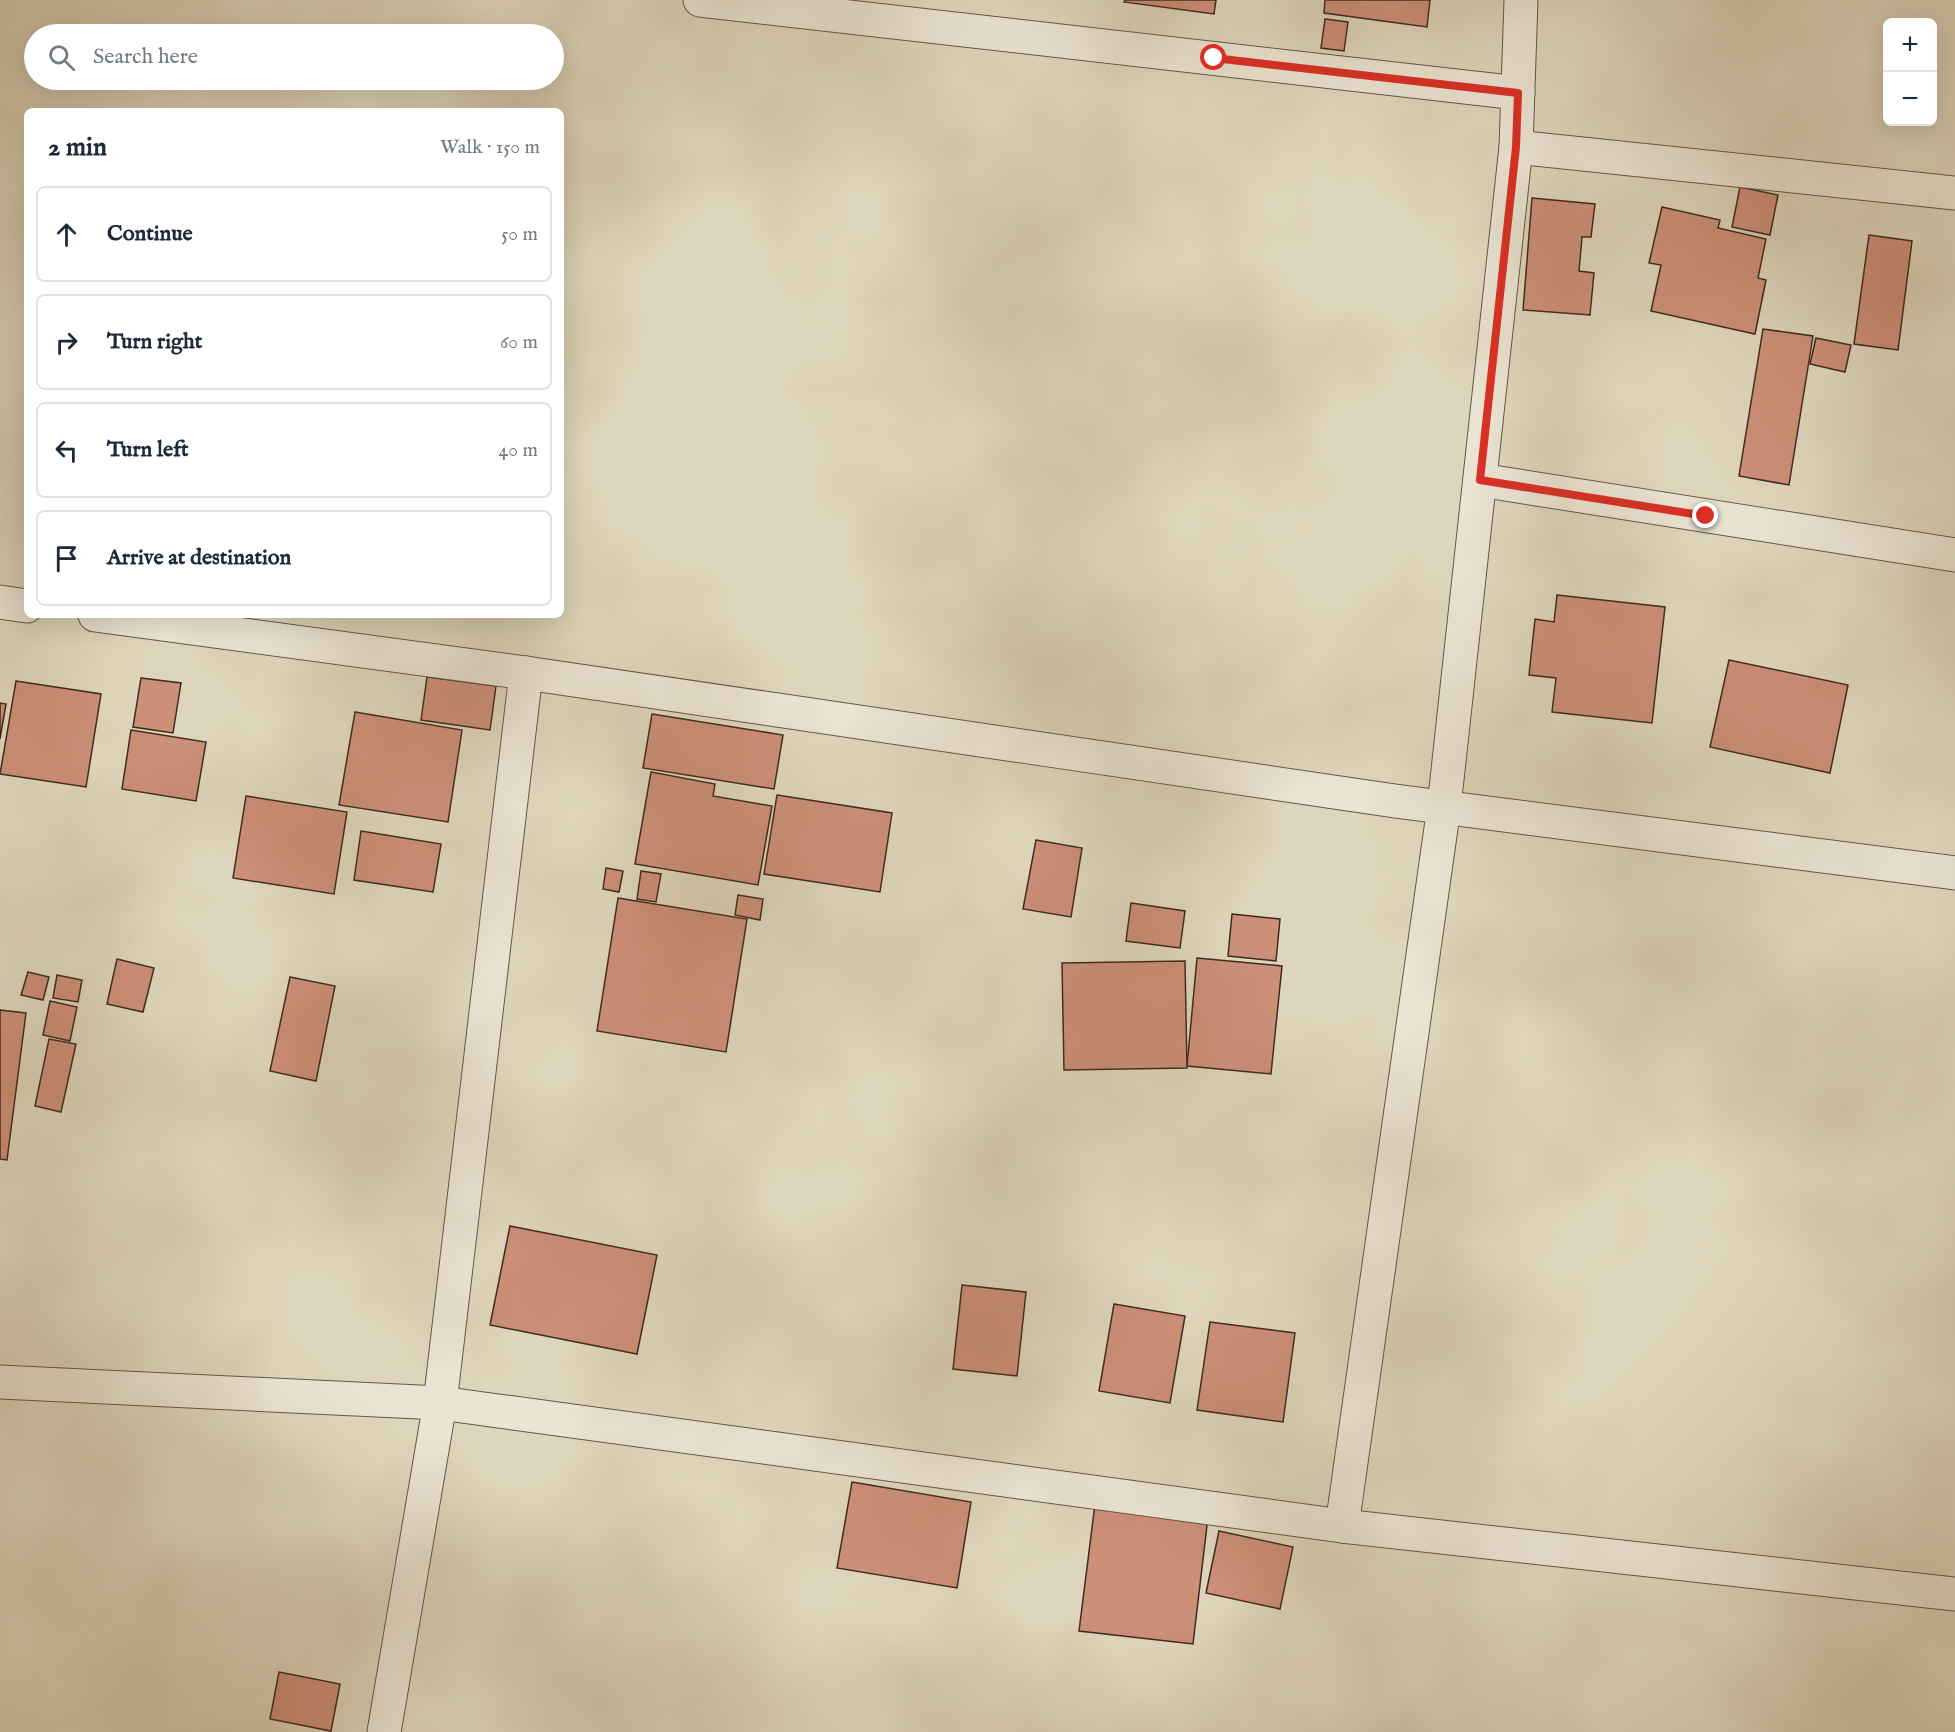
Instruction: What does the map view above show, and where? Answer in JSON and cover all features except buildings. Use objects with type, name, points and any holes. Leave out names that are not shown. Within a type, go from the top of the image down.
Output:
[{"type":"street","points":[[700,0],[1518,93]]},
{"type":"street","points":[[1342,1526],[1444,807],[1516,147],[1521,0]]},
{"type":"street","points":[[1516,147],[1955,193]]},
{"type":"street","points":[[1480,480],[1955,555]]},
{"type":"street","points":[[0,602],[24,606]]},
{"type":"street","points":[[117,618],[526,673],[1444,807],[1955,873]]},
{"type":"street","points":[[384,1732],[440,1403],[526,673]]},
{"type":"street","points":[[0,1382],[440,1403],[1342,1526],[1955,1594]]},
{"type":"route","points":[[1214,58],[1518,93],[1516,147],[1480,480],[1706,516]]}]
